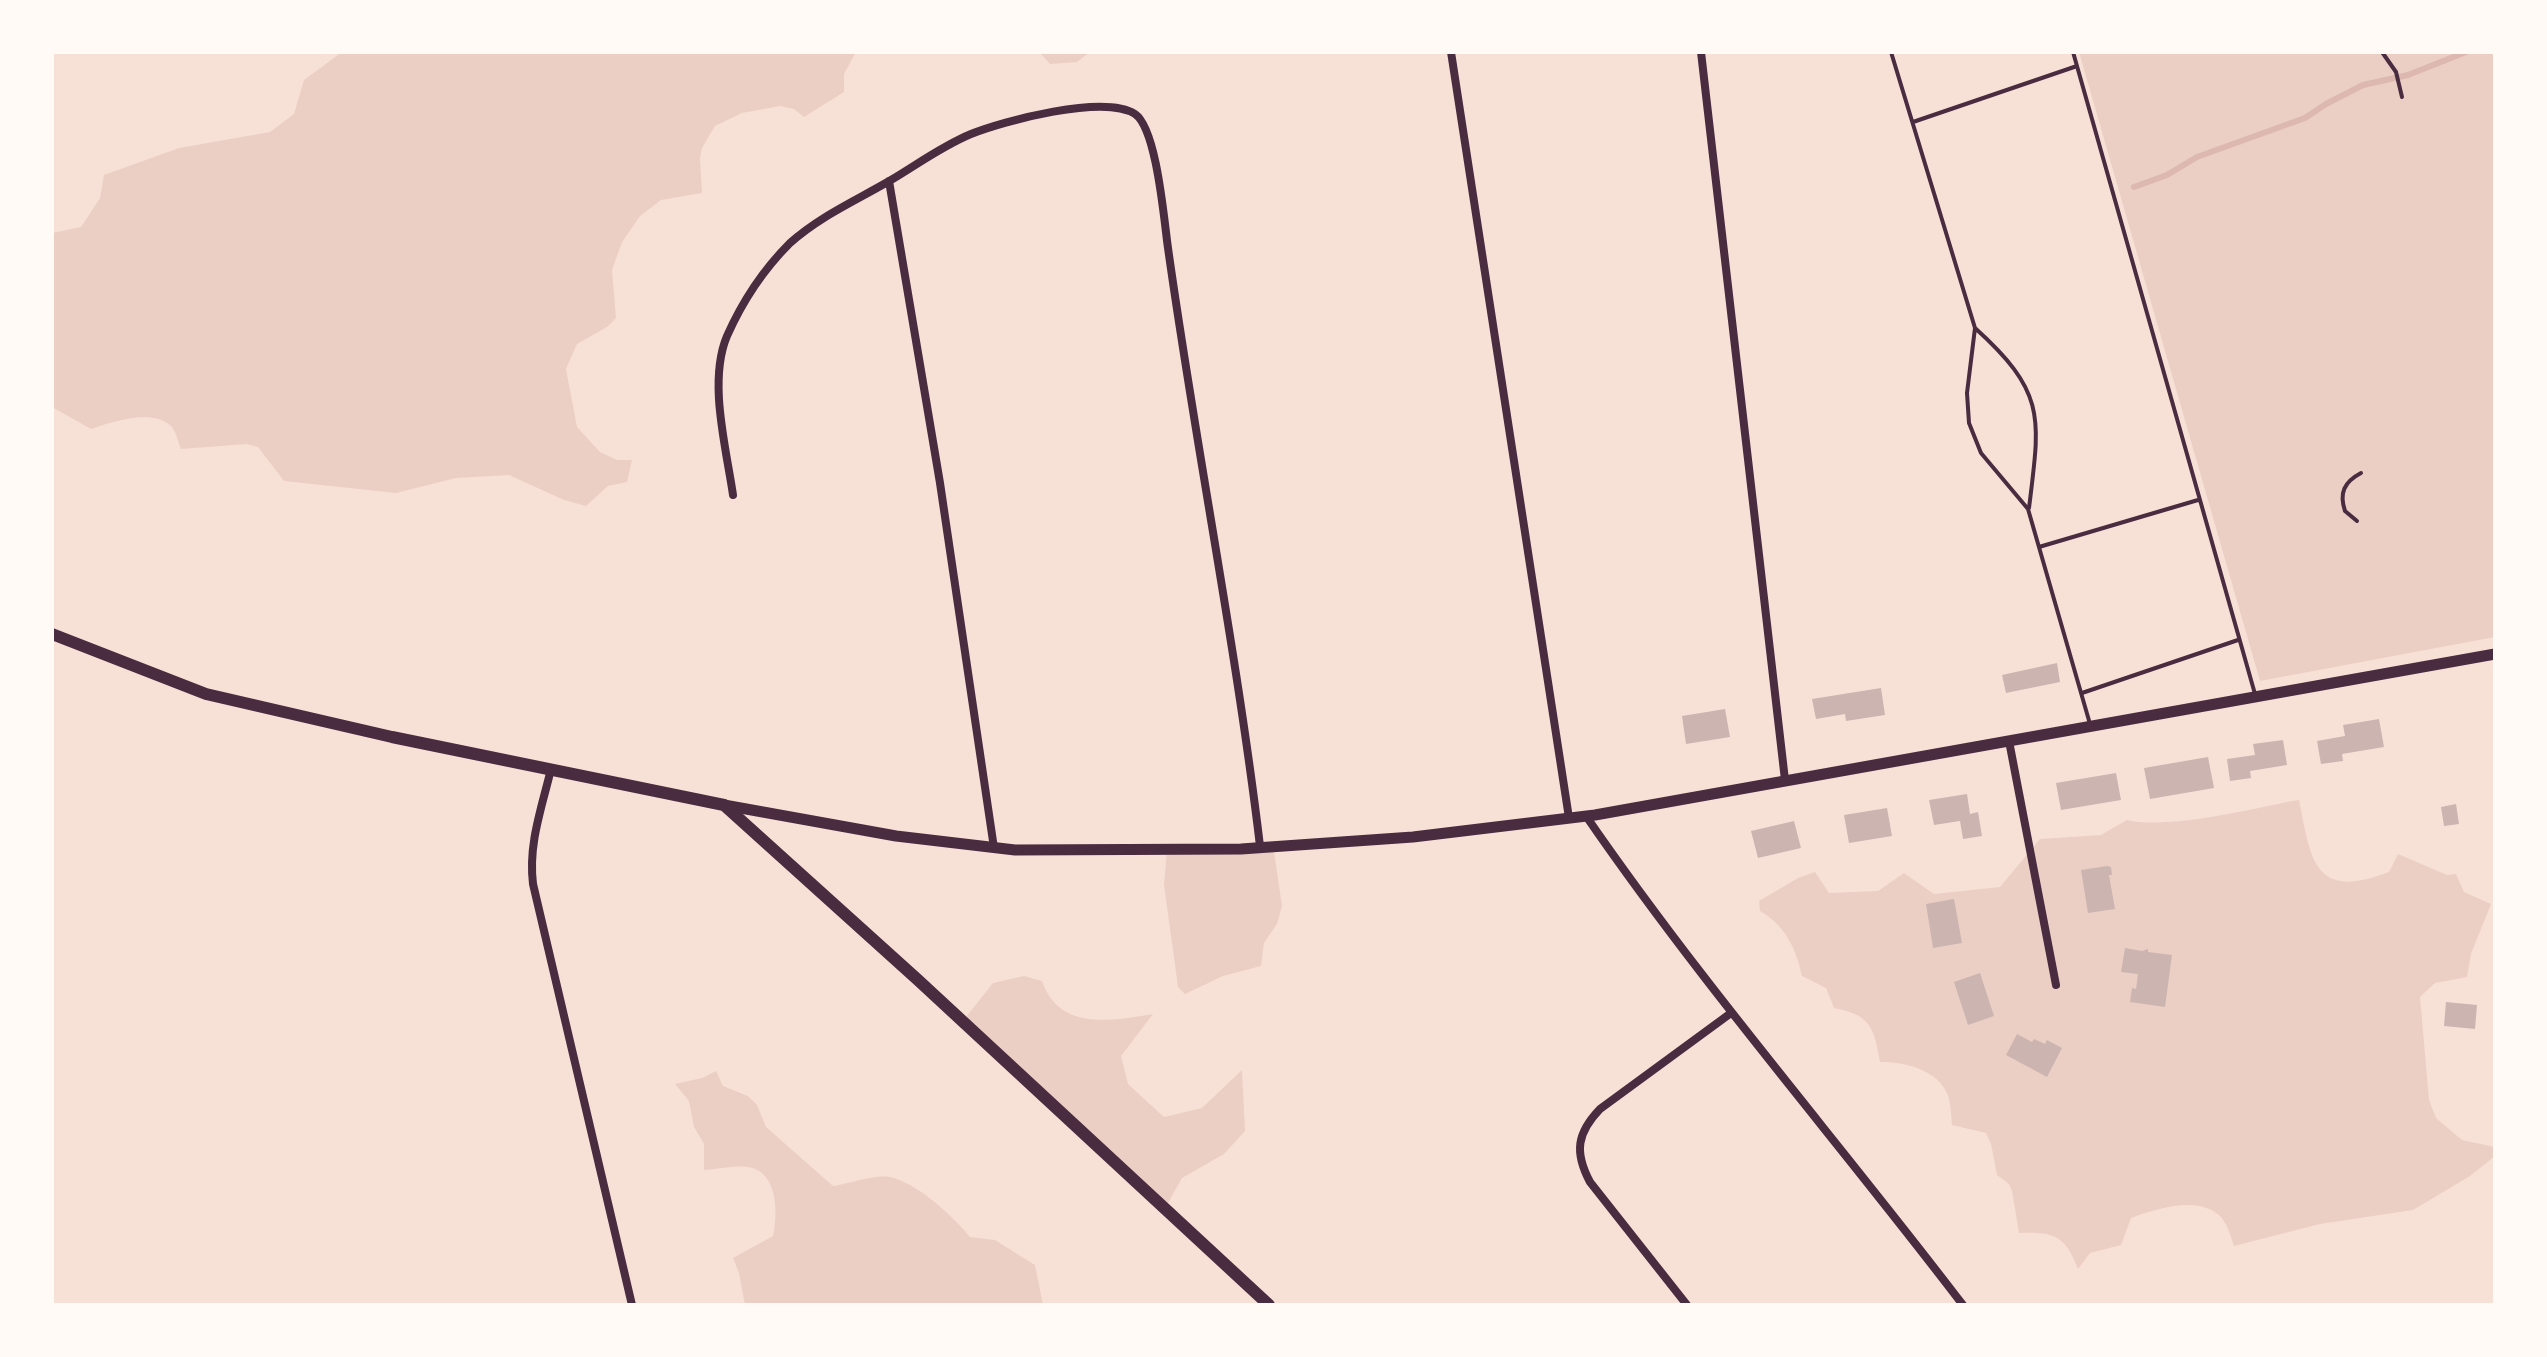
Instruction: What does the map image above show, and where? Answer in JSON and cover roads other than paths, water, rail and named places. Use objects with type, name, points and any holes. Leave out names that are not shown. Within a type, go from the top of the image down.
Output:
[{"type":"main road","points":[[52,634],[206,694],[392,737],[724,805],[1269,1305]]},
{"type":"street","points":[[1451,52],[1569,818]]},
{"type":"street","points":[[1701,52],[1785,780]]},
{"type":"street","points":[[733,495],[718,374],[725,340],[752,288],[793,241],[824,218],[942,148],[992,126],[1061,110],[1111,106],[1136,114],[1145,128],[1156,164],[1260,846]]},
{"type":"street","points":[[889,181],[940,483],[994,848]]},
{"type":"street","points":[[724,805],[896,836],[994,848],[1241,849],[1485,830],[1586,816],[2495,654]]},
{"type":"street","points":[[2009,741],[2056,985]]},
{"type":"street","points":[[551,769],[533,840],[533,884],[632,1305]]},
{"type":"street","points":[[1586,816],[1637,890],[1731,1013],[1963,1305]]},
{"type":"street","points":[[1687,1305],[1590,1182],[1582,1165],[1580,1145],[1585,1127],[1600,1109],[1731,1013]]},
{"type":"lane","points":[[1891,52],[1975,328],[1967,393],[1969,423],[1981,453],[2028,509]]},
{"type":"lane","points":[[2073,52],[2255,697]]},
{"type":"lane","points":[[1913,122],[2077,66]]},
{"type":"lane","points":[[1975,328],[2013,366],[2031,396],[2036,425],[2028,509],[2091,726]]},
{"type":"lane","points":[[2039,547],[2199,499]]},
{"type":"lane","points":[[2082,693],[2239,640]]},
{"type":"waterway","points":[[2134,187],[2167,175],[2197,157],[2305,118],[2363,85],[2408,75],[2466,52]]}]
